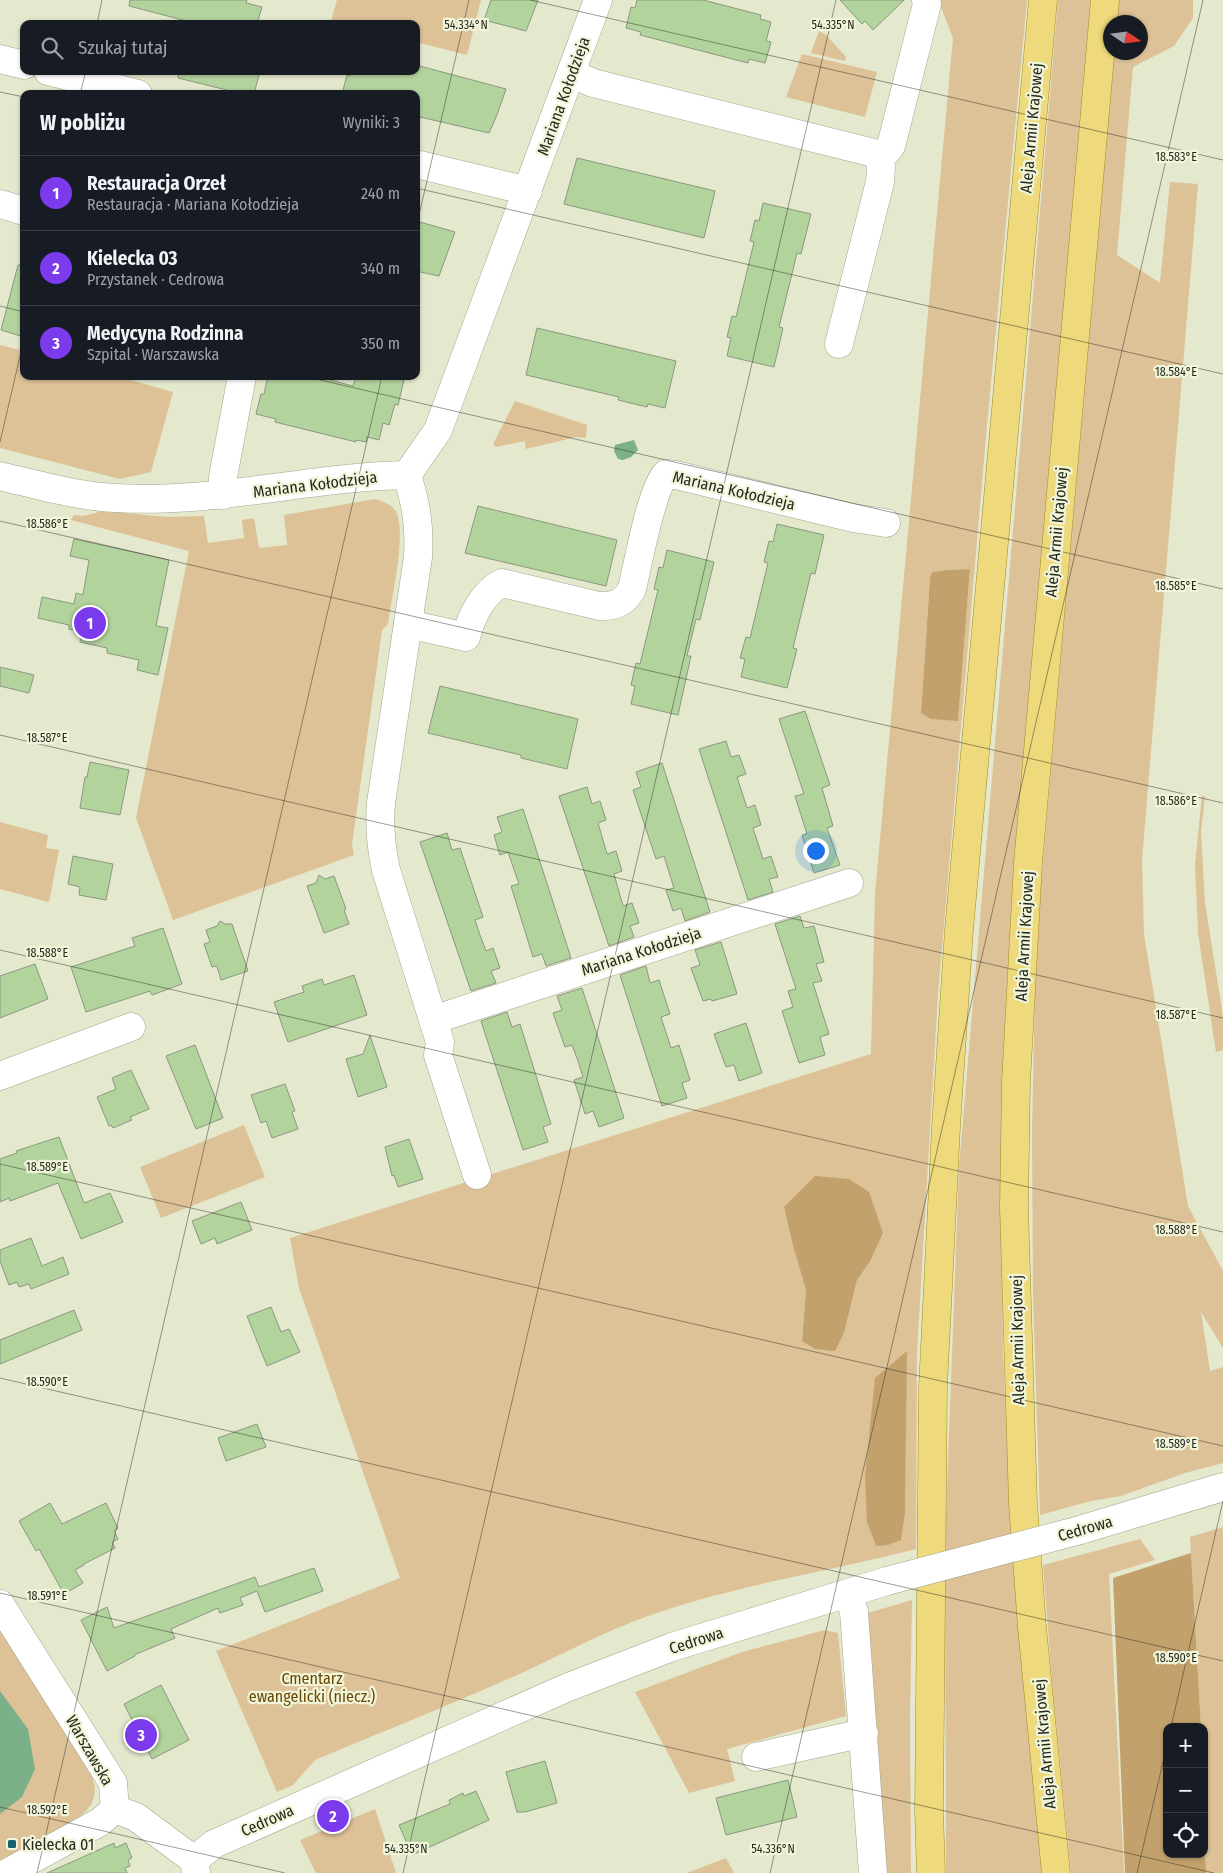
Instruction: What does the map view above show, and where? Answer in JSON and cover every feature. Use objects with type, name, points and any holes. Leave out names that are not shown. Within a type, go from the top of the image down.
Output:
[{"type":"main road","name":"Aleja Armii Krajowej","points":[[931,1873],[929,1802],[933,1396],[946,1127],[960,930],[1043,0]]},
{"type":"main road","name":"Aleja Armii Krajowej","points":[[1056,1873],[1032,1627],[1023,1503],[1014,1207],[1016,1093],[1029,853],[1105,0]]},
{"type":"street","name":"Mariana Kołodzieja","points":[[0,476],[70,492],[116,498],[172,498],[224,494],[368,476],[407,475],[438,430],[598,0]]},
{"type":"street","points":[[571,73],[593,82],[878,154],[886,152],[891,146],[928,4],[926,0]]},
{"type":"street","points":[[0,59],[20,64]]},
{"type":"street","points":[[64,75],[122,90]]},
{"type":"street","points":[[839,344],[880,182],[881,167],[878,154]]},
{"type":"street","points":[[420,165],[528,192]]},
{"type":"street","points":[[0,204],[20,210]]},
{"type":"street","points":[[224,494],[223,477],[241,380]]},
{"type":"street","name":"Mariana Kołodzieja","points":[[408,624],[466,637],[470,621],[492,588],[502,583],[599,606],[609,606],[620,602],[628,597],[632,589],[654,496],[661,480],[666,474],[853,518],[886,523]]},
{"type":"street","points":[[407,475],[416,504],[419,534],[418,557],[381,803],[379,828],[381,850],[437,1031],[438,1056],[477,1175]]},
{"type":"street","name":"Mariana Kołodzieja","points":[[437,1031],[849,883]]},
{"type":"street","points":[[0,1076],[131,1028]]},
{"type":"street","name":"Cedrowa","points":[[195,1866],[214,1844],[566,1688],[672,1647],[887,1581],[1080,1530],[1223,1487]]},
{"type":"street","points":[[848,1593],[854,1612],[873,1873]]},
{"type":"street","name":"Warszawska","points":[[0,1604],[113,1783],[115,1809]]},
{"type":"street","points":[[756,1757],[864,1733]]},
{"type":"street","points":[[8,1873],[100,1822],[115,1809],[136,1817],[195,1866]]},
{"type":"green space","points":[[337,0],[481,0],[467,55],[420,43],[420,20],[331,20]]},
{"type":"green space","name":"Cmentarz ewangelicki (niecz.)","points":[[938,0],[1027,0],[986,436],[938,994],[917,1352],[916,1549],[748,1587],[681,1605],[632,1622],[446,1706],[315,1760],[293,1785],[277,1792],[216,1651],[400,1578],[299,1288],[290,1238],[871,1054],[875,894],[953,38]],"holes":[[[970,569],[958,720],[921,713],[930,578],[932,572]],[[784,1207],[869,1263],[857,1280],[844,1333],[802,1341],[806,1290]],[[906,1351],[905,1514],[901,1540]]]},
{"type":"green space","points":[[1058,0],[1091,0],[1018,826],[1007,982],[1001,1189],[1003,1352],[1011,1516],[1042,1873],[946,1873],[945,1540],[959,1167]]},
{"type":"green space","points":[[1119,0],[1193,0],[1193,18],[1174,46],[1148,59],[1148,15],[1118,15]]},
{"type":"green space","points":[[819,31],[826,35],[846,57],[845,61],[811,53]]},
{"type":"green space","points":[[802,54],[877,72],[865,117],[786,97]]},
{"type":"green space","points":[[1113,60],[1147,60],[1133,67],[1117,255],[1160,283],[1170,182],[1198,184],[1142,860],[1144,934],[1188,1206],[1223,1271],[1223,1348],[1201,1312],[1210,1371],[1223,1367],[1223,1463],[1185,1473],[1121,1496],[1091,1501],[1040,1515],[1033,1296],[1032,1131],[1036,940]]},
{"type":"green space","points":[[0,345],[20,350],[20,380],[130,380],[173,392],[151,472],[120,479],[0,448]]},
{"type":"green space","points":[[515,401],[587,425],[586,438],[576,437],[526,449],[525,441],[496,447],[493,444]]},
{"type":"green space","points":[[375,499],[389,504],[395,510],[399,519],[400,532],[395,583],[388,624],[382,630],[352,845],[354,855],[173,920],[136,818],[189,551],[71,520],[74,515],[83,516],[103,511],[166,517],[204,516],[208,543],[244,538],[242,520],[254,518],[259,548],[287,545],[284,515]]},
{"type":"green space","points":[[1202,796],[1205,796],[1201,833],[1205,903],[1223,1016],[1223,1050],[1216,1052],[1198,933],[1195,865]]},
{"type":"green space","points":[[0,822],[48,835],[46,848],[59,850],[49,902],[0,889]]},
{"type":"green space","points":[[244,1125],[265,1177],[161,1218],[140,1167]]},
{"type":"green space","points":[[1223,1527],[1223,1873],[1206,1873],[1206,1858],[1208,1858],[1208,1723],[1201,1723],[1190,1537]]},
{"type":"green space","points":[[1140,1539],[1155,1560],[1109,1574],[1124,1873],[1071,1873],[1043,1565]]},
{"type":"green space","points":[[912,1600],[910,1717],[911,1873],[882,1873],[861,1615]]},
{"type":"green space","points":[[0,1628],[90,1769],[95,1792],[88,1809],[78,1818],[52,1835],[0,1860]]},
{"type":"green space","points":[[825,1630],[838,1633],[846,1716],[727,1749],[735,1781],[689,1793],[635,1692],[742,1652]]},
{"type":"green space","points":[[375,1809],[396,1873],[316,1873],[300,1840]]},
{"type":"green space","points":[[726,1858],[734,1873],[687,1873]]},
{"type":"shaded area","points":[[634,440],[638,450],[631,457],[623,460],[618,459],[614,451],[615,445]]},
{"type":"shaded area","points":[[970,569],[958,721],[931,719],[921,713],[930,578],[932,572]]},
{"type":"shaded area","points":[[815,1176],[849,1179],[869,1192],[883,1233],[869,1263],[857,1280],[844,1333],[835,1351],[815,1349],[802,1341],[806,1290],[784,1207]]},
{"type":"shaded area","points":[[907,1351],[905,1514],[901,1540],[888,1545],[876,1546],[867,1522],[865,1476],[875,1378]]},
{"type":"shaded area","points":[[1191,1553],[1201,1723],[1163,1723],[1163,1858],[1205,1858],[1206,1873],[1125,1873],[1113,1578]]},
{"type":"shaded area","points":[[0,1691],[28,1729],[35,1769],[22,1797],[0,1814]]},
{"type":"building","points":[[130,0],[247,0],[246,3],[262,7],[258,20],[183,20],[129,6]]},
{"type":"building","points":[[491,0],[538,0],[526,31],[484,20]]},
{"type":"building","points":[[637,0],[703,0],[761,15],[760,19],[771,22],[766,41],[771,42],[765,63],[749,59],[748,63],[640,35],[641,32],[626,28],[631,7],[635,8]]},
{"type":"building","points":[[840,0],[904,0],[873,30],[865,21],[862,24]]},
{"type":"building","points":[[420,66],[506,89],[489,133],[420,117],[420,90],[343,90],[347,75],[420,75]]},
{"type":"building","points":[[178,75],[259,75],[255,90],[227,90],[178,78]]},
{"type":"building","points":[[577,158],[715,191],[704,238],[564,204]]},
{"type":"building","points":[[763,203],[811,214],[801,254],[797,253],[779,327],[783,328],[774,367],[727,356],[731,338],[727,337],[732,316],[736,317],[754,242],[750,241],[755,220],[759,221]]},
{"type":"building","points":[[420,222],[455,232],[439,276],[420,272]]},
{"type":"building","points":[[18,265],[20,265],[20,336],[1,330]]},
{"type":"building","points":[[537,328],[676,361],[665,408],[648,404],[647,407],[618,400],[619,397],[526,375]]},
{"type":"building","points":[[267,380],[330,380],[353,386],[355,380],[404,380],[398,405],[395,404],[389,425],[383,423],[379,440],[367,437],[366,442],[356,440],[356,442],[275,422],[276,419],[256,414],[261,394],[264,394]]},
{"type":"building","points":[[478,506],[617,540],[606,586],[465,553]]},
{"type":"building","points":[[777,524],[824,535],[815,574],[811,573],[793,648],[797,649],[787,688],[741,677],[745,659],[740,658],[746,637],[750,638],[768,563],[764,562],[769,541],[773,542]]},
{"type":"building","points":[[74,539],[169,560],[156,626],[168,628],[158,675],[137,670],[139,660],[107,653],[107,648],[80,642],[82,632],[69,629],[69,625],[38,618],[42,597],[74,604],[76,593],[83,595],[89,560],[70,556]]},
{"type":"building","points":[[667,550],[714,562],[700,620],[696,619],[687,656],[691,656],[678,715],[631,704],[635,686],[631,685],[636,663],[640,664],[658,590],[654,589],[659,567],[663,568]]},
{"type":"building","points":[[0,667],[34,675],[29,693],[0,686]]},
{"type":"building","points":[[440,686],[578,719],[567,769],[521,758],[521,755],[428,733]]},
{"type":"building","points":[[805,711],[830,785],[822,788],[833,826],[827,828],[840,865],[814,873],[802,835],[807,834],[795,796],[804,794],[779,719]]},
{"type":"building","points":[[726,741],[731,757],[739,755],[746,774],[737,777],[747,808],[755,805],[761,825],[753,828],[763,859],[771,856],[778,877],[769,879],[773,892],[748,900],[699,749]]},
{"type":"building","points":[[90,762],[129,770],[120,815],[80,808],[85,777],[87,777]]},
{"type":"building","points":[[662,763],[710,912],[685,921],[681,908],[673,911],[666,890],[674,888],[664,856],[656,859],[633,790],[641,787],[636,772]]},
{"type":"building","points":[[587,787],[592,804],[600,801],[606,820],[598,823],[607,854],[616,851],[622,871],[614,874],[623,906],[632,903],[639,923],[630,926],[634,937],[609,946],[559,796]]},
{"type":"building","points":[[523,809],[571,958],[546,966],[542,954],[533,957],[511,886],[519,884],[508,852],[500,855],[494,835],[502,832],[497,817]]},
{"type":"building","points":[[447,833],[452,850],[460,848],[483,917],[475,920],[486,951],[493,948],[500,968],[491,971],[496,983],[471,991],[420,842]]},
{"type":"building","points":[[73,856],[113,864],[106,900],[79,895],[80,887],[68,884]]},
{"type":"building","points":[[319,875],[325,879],[334,876],[346,909],[344,910],[349,924],[324,933],[307,886],[316,883]]},
{"type":"building","points":[[800,916],[804,928],[814,926],[824,962],[816,964],[822,981],[813,983],[829,1034],[820,1037],[825,1055],[799,1063],[782,1011],[793,1007],[788,991],[796,989],[775,924]]},
{"type":"building","points":[[220,921],[225,924],[232,924],[248,971],[221,980],[217,966],[212,967],[204,944],[210,942],[206,930],[217,926]]},
{"type":"building","points":[[163,928],[182,984],[152,995],[150,991],[86,1012],[71,967],[135,946],[132,938]]},
{"type":"building","points":[[721,942],[737,994],[712,1001],[711,999],[703,1001],[691,968],[700,965],[695,950]]},
{"type":"building","points":[[35,964],[48,999],[0,1018],[0,976]]},
{"type":"building","points":[[646,966],[650,983],[659,980],[670,1014],[661,1017],[671,1048],[679,1045],[690,1080],[682,1083],[687,1098],[662,1106],[620,975]]},
{"type":"building","points":[[354,975],[367,1015],[288,1042],[274,1002],[304,992],[302,986],[322,979],[324,985]]},
{"type":"building","points":[[582,988],[624,1118],[599,1127],[593,1111],[585,1114],[574,1080],[583,1077],[578,1061],[572,1045],[565,1047],[553,1013],[562,1010],[557,996]]},
{"type":"building","points":[[507,1012],[512,1027],[520,1024],[551,1124],[543,1127],[548,1142],[523,1150],[481,1021]]},
{"type":"building","points":[[746,1023],[762,1073],[739,1081],[734,1065],[726,1067],[714,1034]]},
{"type":"building","points":[[370,1035],[387,1087],[358,1097],[346,1059],[363,1054]]},
{"type":"building","points":[[195,1045],[223,1118],[196,1129],[166,1056]]},
{"type":"building","points":[[131,1070],[149,1109],[130,1117],[132,1120],[113,1128],[111,1125],[109,1126],[97,1097],[116,1089],[112,1078]]},
{"type":"building","points":[[285,1084],[295,1111],[292,1112],[298,1129],[272,1138],[266,1121],[261,1123],[251,1095]]},
{"type":"building","points":[[59,1137],[84,1203],[110,1193],[123,1222],[81,1239],[58,1183],[10,1201],[9,1198],[0,1202],[0,1159],[17,1153],[16,1151]]},
{"type":"building","points":[[409,1139],[423,1179],[398,1187],[394,1175],[392,1176],[385,1147]]},
{"type":"building","points":[[241,1202],[252,1230],[217,1244],[215,1238],[201,1244],[192,1221]]},
{"type":"building","points":[[31,1238],[42,1266],[63,1257],[69,1274],[31,1289],[29,1284],[19,1287],[17,1282],[9,1285],[0,1261],[0,1250]]},
{"type":"building","points":[[271,1307],[281,1332],[289,1329],[300,1352],[267,1366],[247,1316]]},
{"type":"building","points":[[74,1310],[82,1330],[0,1364],[0,1340]]},
{"type":"building","points":[[257,1424],[266,1447],[226,1461],[218,1438]]},
{"type":"building","points":[[50,1503],[62,1524],[106,1503],[118,1528],[114,1531],[118,1539],[112,1542],[115,1548],[75,1570],[83,1583],[64,1594],[39,1549],[36,1551],[19,1521]]},
{"type":"building","points":[[314,1568],[323,1591],[265,1612],[257,1591],[240,1598],[243,1605],[220,1613],[218,1608],[171,1629],[175,1638],[134,1655],[107,1671],[81,1620],[107,1607],[114,1628],[255,1577],[259,1587]]},
{"type":"building","points":[[161,1685],[189,1740],[152,1759],[124,1704]]},
{"type":"building","points":[[545,1761],[557,1803],[525,1812],[517,1812],[506,1772]]},
{"type":"building","points":[[788,1780],[797,1817],[726,1835],[716,1798]]},
{"type":"building","points":[[476,1791],[489,1820],[412,1855],[399,1825],[450,1804],[449,1800],[463,1793],[464,1796]]},
{"type":"building","points":[[114,1843],[115,1848],[126,1843],[132,1858],[128,1860],[130,1866],[125,1868],[127,1873],[47,1873]]},
{"type":"place","name":"Restauracja Orzeł","points":[[90,623]]},
{"type":"place","name":"Medycyna Rodzinna","points":[[141,1735]]},
{"type":"place","name":"Kielecka 03","points":[[333,1816]]},
{"type":"place","name":"Kielecka 01","points":[[12,1844]]}]
